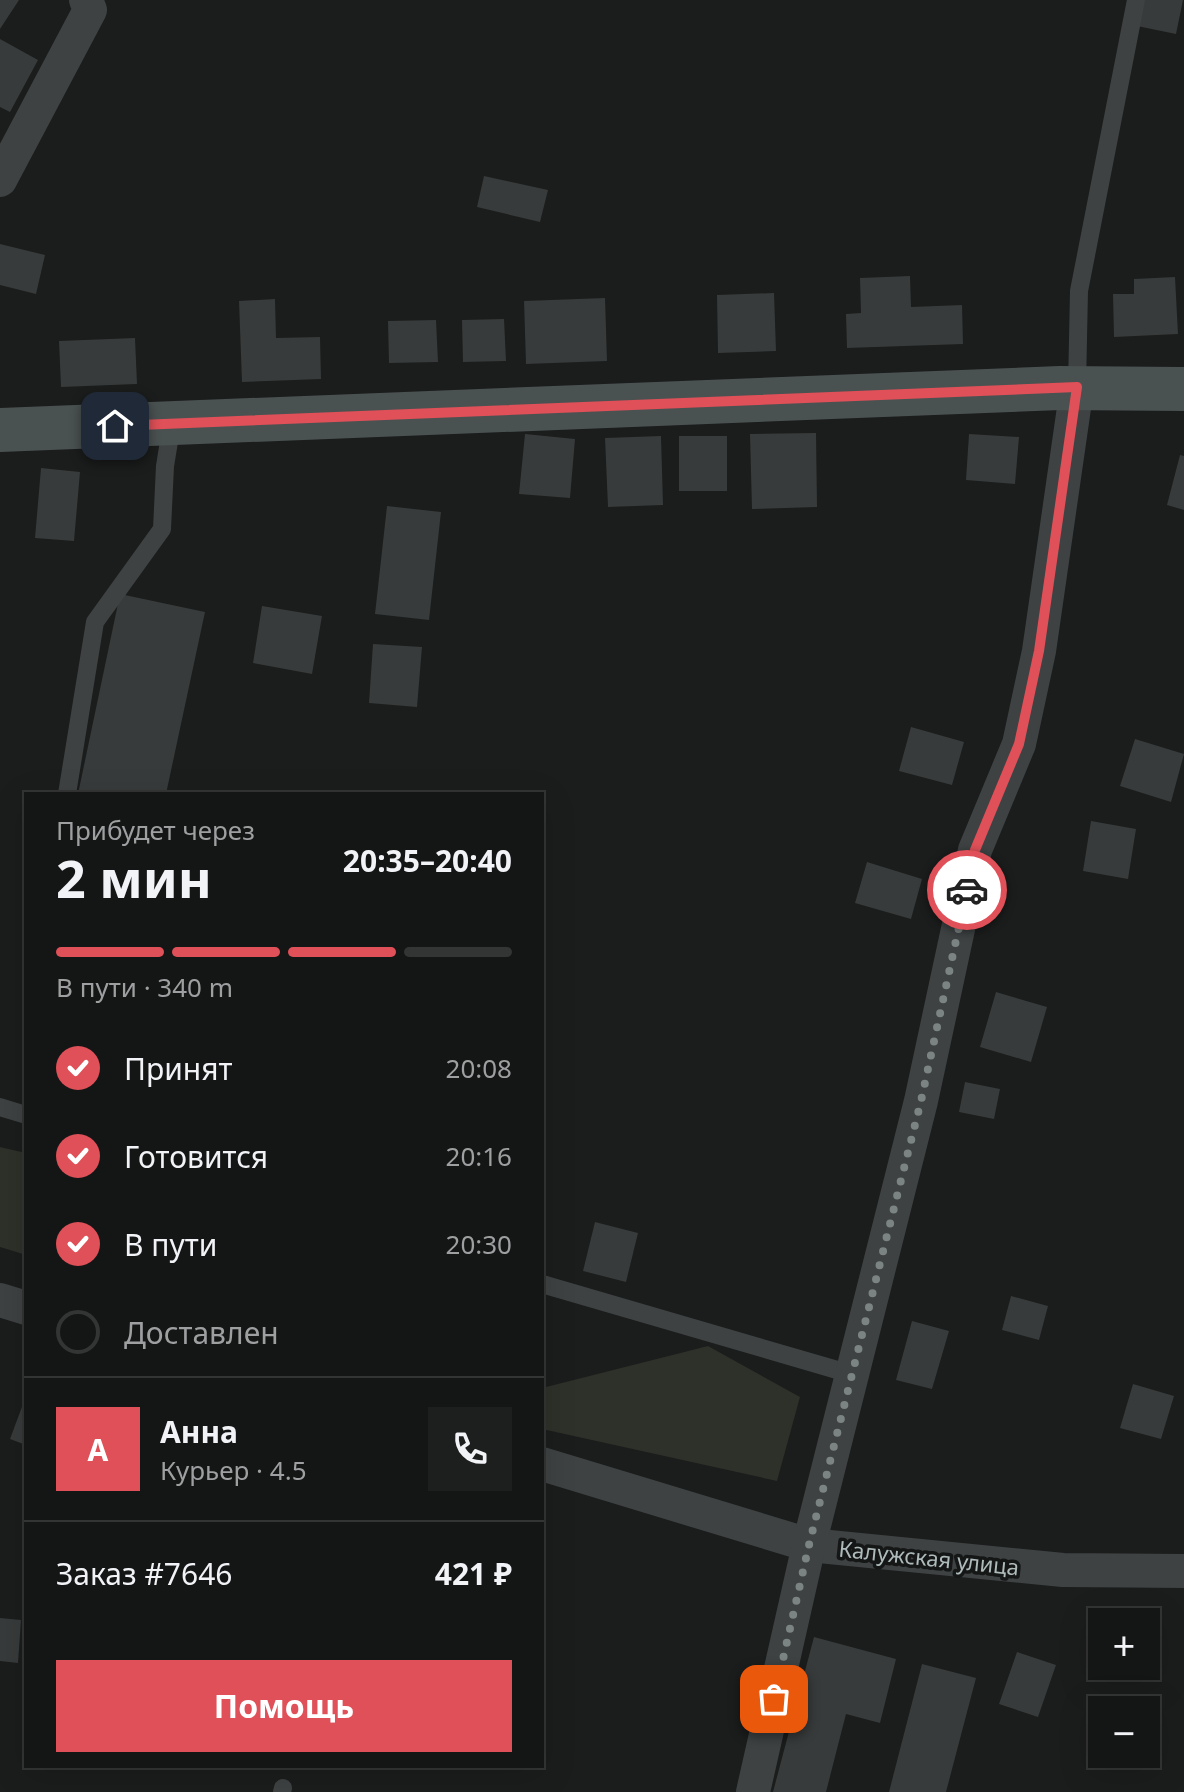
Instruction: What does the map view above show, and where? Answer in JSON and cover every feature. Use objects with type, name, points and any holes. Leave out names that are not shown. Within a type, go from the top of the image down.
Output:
[{"type":"street","points":[[0,180],[90,10],[86,0]]},
{"type":"street","points":[[753,1792],[809,1545],[921,1101],[975,850],[1019,744],[1039,651],[1077,387]]},
{"type":"street","points":[[0,430],[1077,387],[1184,389]]},
{"type":"street","points":[[0,1300],[24,1307]]},
{"type":"street","name":"Калужская улица","points":[[544,1465],[809,1545],[1063,1570],[1184,1571]]},
{"type":"lane","points":[[1077,387],[1079,291],[1101,166],[1136,0]]},
{"type":"lane","points":[[67,792],[95,622],[162,529],[165,466],[172,423]]},
{"type":"lane","points":[[0,1107],[24,1114]]},
{"type":"lane","points":[[544,1285],[851,1374]]},
{"type":"shaded area","points":[[0,1147],[24,1153],[24,1254],[0,1247]]},
{"type":"shaded area","points":[[708,1346],[800,1397],[777,1481],[544,1429],[544,1387]]},
{"type":"building","points":[[0,0],[19,0],[0,29]]},
{"type":"building","points":[[1143,0],[1183,0],[1176,34],[1137,26]]},
{"type":"building","points":[[0,39],[38,60],[10,112],[0,107]]},
{"type":"building","points":[[484,176],[548,190],[540,222],[477,207]]},
{"type":"building","points":[[0,244],[45,255],[36,294],[0,285]]},
{"type":"building","points":[[910,276],[911,307],[962,305],[963,344],[847,348],[846,314],[861,313],[860,278]]},
{"type":"building","points":[[1175,277],[1178,334],[1114,337],[1113,294],[1134,294],[1134,279]]},
{"type":"building","points":[[774,293],[776,351],[718,353],[717,295]]},
{"type":"building","points":[[605,298],[607,361],[526,364],[524,301]]},
{"type":"building","points":[[275,299],[276,338],[320,337],[321,379],[242,382],[239,301]]},
{"type":"building","points":[[504,319],[506,361],[463,362],[462,320]]},
{"type":"building","points":[[436,320],[438,362],[389,363],[388,321]]},
{"type":"building","points":[[135,338],[137,384],[61,387],[59,341]]},
{"type":"building","points":[[816,433],[817,507],[752,509],[750,434]]},
{"type":"building","points":[[525,434],[575,439],[570,498],[519,494]]},
{"type":"building","points":[[969,434],[1019,437],[1015,484],[966,480]]},
{"type":"building","points":[[661,436],[663,505],[608,507],[605,438]]},
{"type":"building","points":[[679,436],[727,436],[727,491],[679,491]]},
{"type":"building","points":[[1180,455],[1184,456],[1184,510],[1167,505]]},
{"type":"building","points":[[41,468],[80,472],[74,541],[35,538]]},
{"type":"building","points":[[387,506],[441,512],[429,620],[375,614]]},
{"type":"building","points":[[120,594],[205,612],[166,792],[78,792]]},
{"type":"building","points":[[262,606],[322,616],[312,674],[253,663]]},
{"type":"building","points":[[373,644],[422,647],[417,707],[369,703]]},
{"type":"building","points":[[911,727],[964,742],[952,785],[899,771]]},
{"type":"building","points":[[1135,739],[1184,754],[1171,802],[1120,786]]},
{"type":"building","points":[[1091,821],[1136,829],[1128,879],[1083,871]]},
{"type":"building","points":[[867,862],[922,879],[911,919],[855,903]]},
{"type":"building","points":[[996,992],[1047,1007],[1031,1062],[980,1047]]},
{"type":"building","points":[[965,1082],[1000,1089],[994,1119],[959,1112]]},
{"type":"building","points":[[595,1222],[638,1233],[626,1282],[583,1271]]},
{"type":"building","points":[[1011,1296],[1048,1306],[1039,1340],[1002,1330]]},
{"type":"building","points":[[912,1321],[949,1331],[932,1389],[896,1380]]},
{"type":"building","points":[[1133,1384],[1174,1396],[1161,1439],[1120,1428]]},
{"type":"building","points":[[24,1401],[24,1444],[10,1439]]},
{"type":"building","points":[[0,1618],[21,1620],[18,1663],[0,1661]]},
{"type":"building","points":[[814,1637],[896,1659],[880,1723],[846,1714],[826,1792],[773,1792]]},
{"type":"building","points":[[1017,1652],[1056,1665],[1038,1717],[999,1704]]},
{"type":"building","points":[[922,1664],[976,1678],[946,1792],[889,1792]]},
{"type":"way so far","points":[[774,1699],[809,1545],[921,1101],[967,890]]},
{"type":"route","points":[[115,426],[1077,387],[1039,651],[1019,744],[975,850],[967,890]]}]
